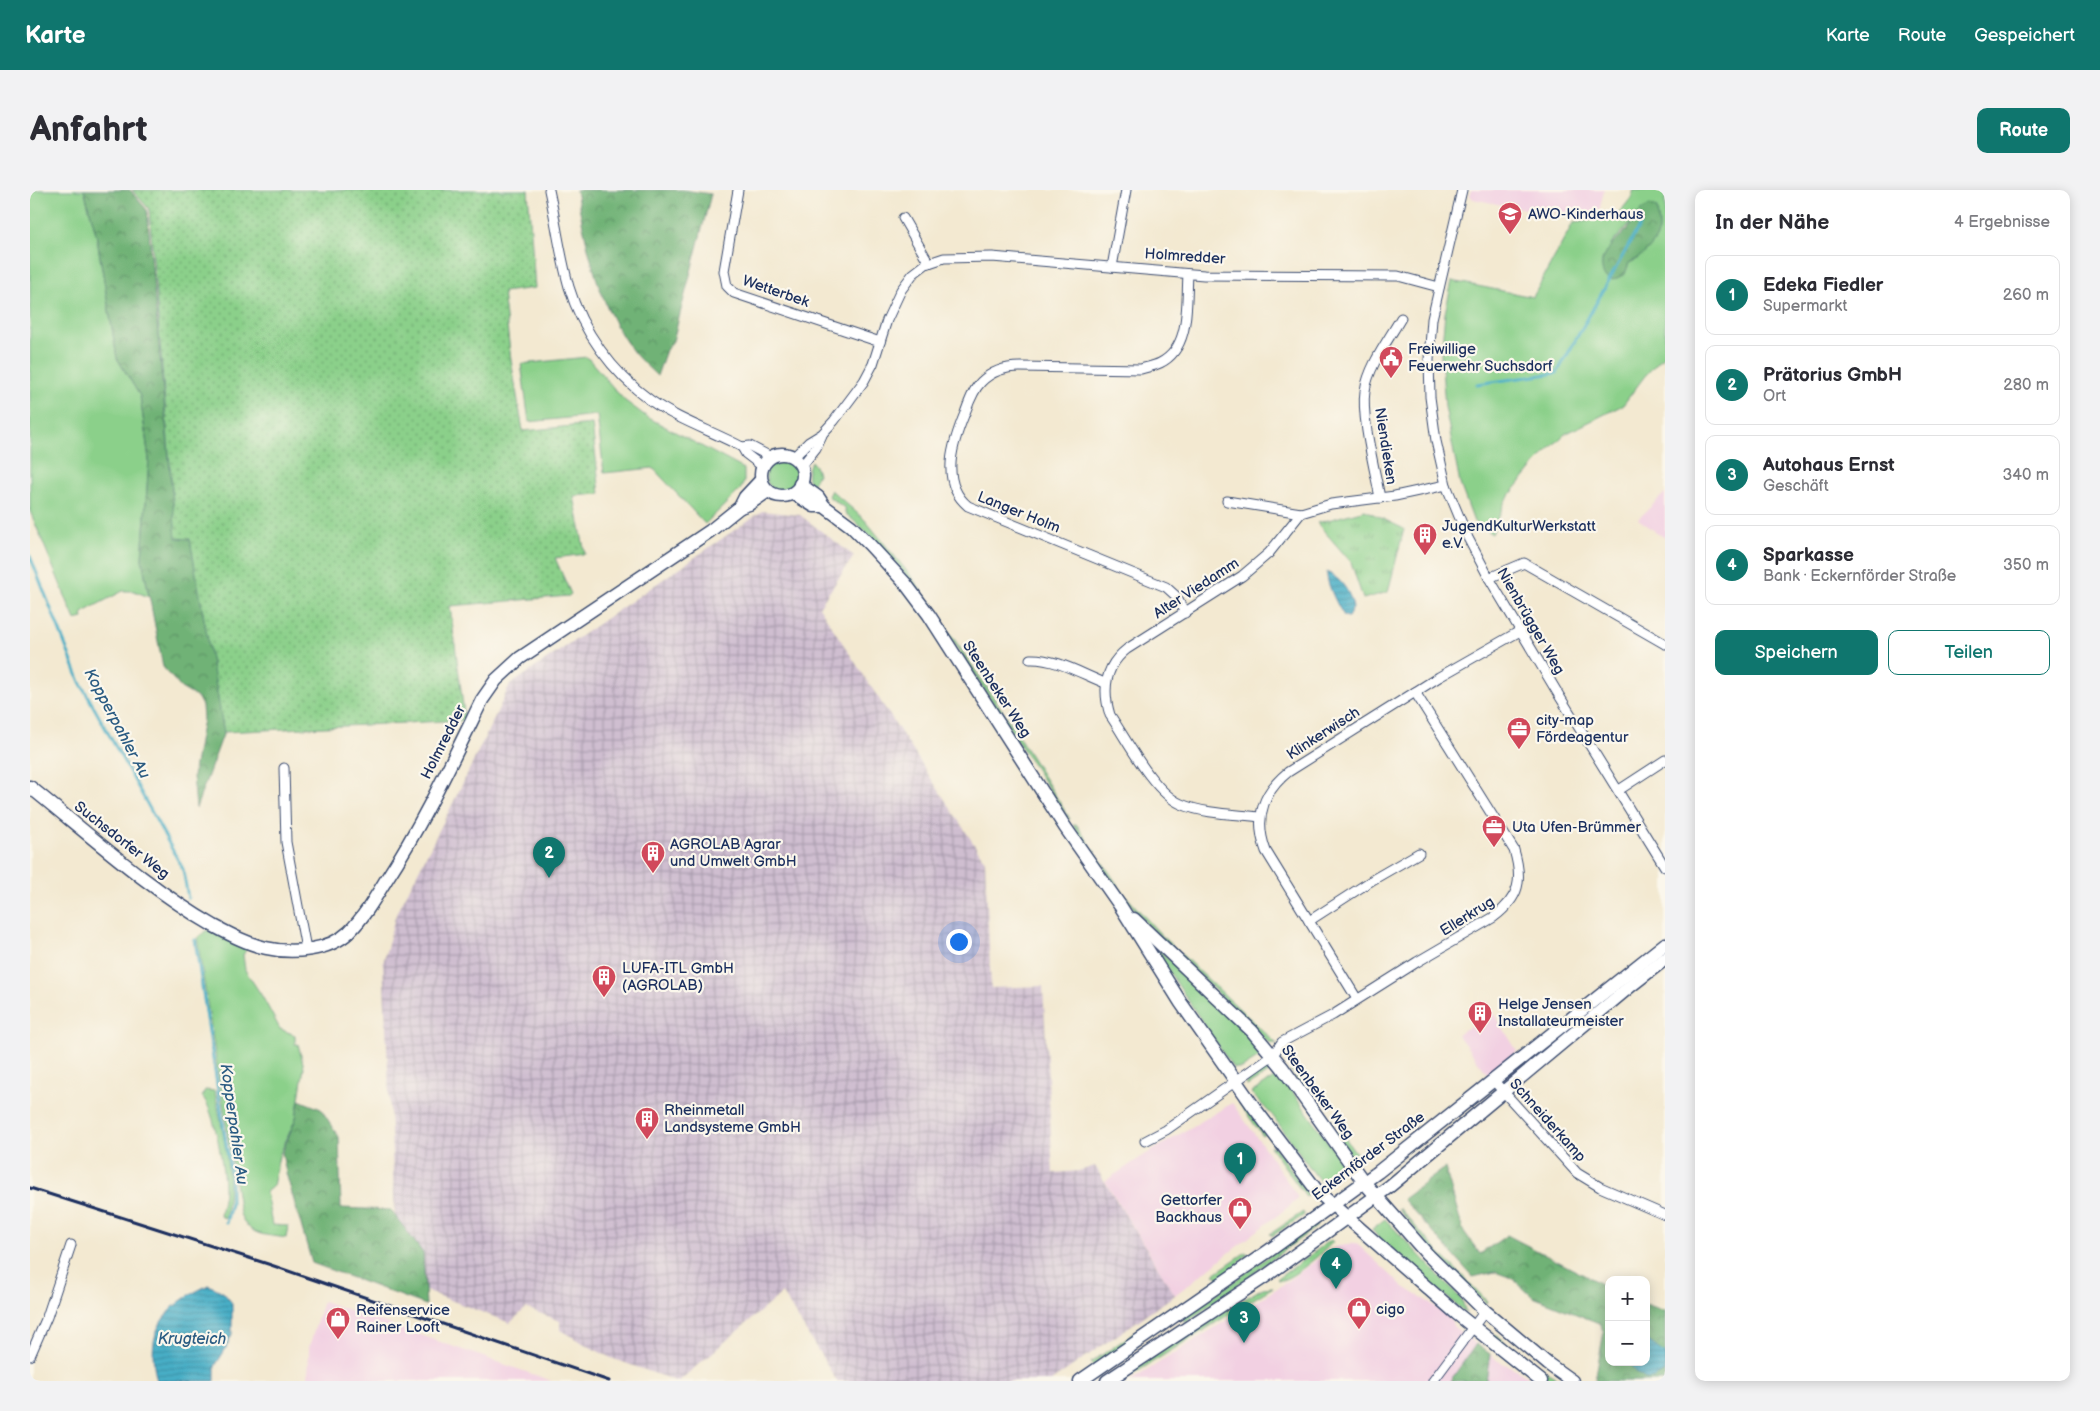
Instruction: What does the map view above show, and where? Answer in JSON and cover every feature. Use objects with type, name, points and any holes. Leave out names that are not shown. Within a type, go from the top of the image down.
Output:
[{"type":"street","points":[[549,190],[570,288],[581,315],[596,342],[615,367],[636,389],[651,400],[697,426],[742,447],[750,446],[767,462]]},
{"type":"street","name":"Wetterbek","points":[[738,190],[724,271],[728,286],[734,294],[880,342]]},
{"type":"street","points":[[1112,267],[1126,190]]},
{"type":"street","name":"Nienbrügger Weg","points":[[1462,190],[1432,319],[1428,375],[1436,441],[1446,485],[1468,538],[1489,578],[1665,868]]},
{"type":"street","points":[[903,218],[929,263]]},
{"type":"street","name":"Holmredder","points":[[797,462],[816,448],[822,434],[864,381],[872,364],[894,301],[901,290],[913,274],[929,263],[944,258],[966,256],[1188,274],[1282,277],[1398,276],[1439,286]]},
{"type":"street","name":"Langer Holm","points":[[1185,613],[1176,596],[1166,587],[968,506],[963,502],[954,487],[950,463],[957,434],[972,395],[980,383],[1002,369],[1020,367],[1141,369],[1158,364],[1168,358],[1177,348],[1185,326],[1188,274]]},
{"type":"street","name":"Niendieken","points":[[1380,498],[1364,412],[1365,391],[1369,376],[1401,318]]},
{"type":"street","points":[[768,492],[761,480],[767,462],[782,455],[797,462],[802,474],[796,489]]},
{"type":"street","name":"Holmredder","points":[[740,507],[745,497],[761,480]]},
{"type":"street","points":[[1227,502],[1301,513],[1331,504],[1401,495],[1446,485]]},
{"type":"street","name":"Steenbeker Weg","points":[[768,492],[780,496],[796,489],[814,506],[824,506],[851,526],[905,583],[929,615],[1065,827],[1122,906],[1181,1003],[1235,1081],[1318,1192],[1330,1205],[1541,1381]]},
{"type":"street","name":"Holmredder","points":[[196,915],[242,940],[265,948],[306,949],[323,946],[342,936],[366,910],[411,842],[482,700],[496,680],[520,658],[638,582],[710,531],[740,507],[749,504],[768,492]]},
{"type":"street","name":"Alter Viedamm","points":[[1105,683],[1110,668],[1122,652],[1236,580],[1256,565],[1269,553],[1301,513]]},
{"type":"street","points":[[1489,578],[1524,563],[1665,644]]},
{"type":"street","name":"Klinkerwisch","points":[[1357,999],[1266,851],[1260,834],[1260,818],[1269,792],[1288,772],[1415,692],[1520,631]]},
{"type":"street","points":[[1030,659],[1039,658],[1052,662],[1105,683],[1106,701],[1110,714],[1158,787],[1169,797],[1191,807],[1260,818]]},
{"type":"street","name":"Ellerkrug","points":[[1145,1142],[1166,1130],[1273,1055],[1282,1042],[1333,1015],[1494,917],[1512,900],[1518,889],[1519,867],[1508,839],[1415,692]]},
{"type":"street","points":[[1619,790],[1665,760]]},
{"type":"street","points":[[284,768],[286,842],[306,949]]},
{"type":"street","name":"Suchsdorfer Weg","points":[[30,787],[154,886],[196,915]]},
{"type":"street","points":[[1308,921],[1419,853]]},
{"type":"street","name":"Steenbeker Weg","points":[[1122,906],[1238,1016],[1273,1055],[1363,1181],[1427,1254],[1484,1311],[1548,1364],[1572,1381]]},
{"type":"street","name":"Eckernförder Straße","points":[[1080,1381],[1270,1250],[1384,1167],[1665,944]]},
{"type":"street","points":[[1107,1381],[1259,1281],[1347,1218],[1504,1093],[1665,959]]},
{"type":"street","name":"Schneiderkamp","points":[[1493,1080],[1577,1173],[1600,1188],[1665,1215]]},
{"type":"street","points":[[30,1356],[47,1317],[72,1245]]},
{"type":"street","points":[[1433,1381],[1484,1311]]},
{"type":"shaded area","points":[[1471,190],[1604,190],[1598,216],[1580,216],[1512,207],[1473,199],[1470,195]]},
{"type":"shaded area","points":[[1665,493],[1665,538],[1638,519]]},
{"type":"shaded area","points":[[762,511],[800,515],[854,556],[819,607],[985,861],[991,988],[1043,986],[1053,1173],[1079,1171],[1095,1166],[1175,1295],[1051,1381],[837,1381],[782,1293],[679,1381],[676,1381],[611,1358],[560,1330],[560,1321],[526,1308],[510,1323],[398,1280],[383,963],[395,917],[510,685]]},
{"type":"shaded area","points":[[1494,1013],[1517,1051],[1489,1076],[1457,1034]]},
{"type":"shaded area","points":[[1232,1103],[1267,1151],[1297,1196],[1297,1200],[1175,1295],[1105,1181]]},
{"type":"shaded area","points":[[1356,1243],[1404,1287],[1451,1319],[1453,1326],[1476,1344],[1450,1381],[1130,1381],[1276,1289],[1338,1245]]},
{"type":"shaded area","points":[[323,1301],[552,1381],[308,1381],[309,1347]]},
{"type":"shaded area","points":[[1490,1354],[1498,1361],[1518,1370],[1533,1381],[1486,1381]]},
{"type":"green space","points":[[30,190],[84,190],[96,233],[117,358],[140,396],[149,459],[142,559],[149,597],[134,591],[123,591],[87,610],[82,614],[83,618],[75,620],[30,511]]},
{"type":"green space","points":[[84,190],[130,190],[147,210],[176,537],[190,539],[224,732],[196,808],[193,776],[203,719],[202,706],[198,698],[181,688],[163,667],[142,559],[149,459],[140,396],[117,358],[96,233]]},
{"type":"green space","points":[[132,190],[528,190],[535,288],[503,292],[511,360],[523,431],[592,424],[600,494],[574,496],[585,554],[555,558],[571,594],[569,596],[450,606],[465,720],[224,732],[190,539],[176,538],[149,209]]},
{"type":"green space","points":[[576,190],[683,190],[711,194],[673,341],[666,350],[657,376],[635,354],[622,336],[603,297],[590,255]]},
{"type":"green space","points":[[1634,190],[1665,190],[1665,354],[1644,377],[1623,405],[1565,434],[1544,454],[1505,501],[1492,534],[1474,522],[1460,484],[1445,407],[1441,355],[1445,313],[1452,281],[1533,297],[1573,223],[1616,217],[1631,198]],"holes":[[[1638,215],[1656,219],[1659,230],[1653,243],[1637,259],[1629,263],[1602,261],[1613,242]]]},
{"type":"green space","points":[[1650,205],[1657,208],[1659,229],[1655,241],[1643,254],[1629,263],[1625,274],[1613,280],[1604,276],[1602,260],[1605,254],[1630,225],[1633,214],[1638,215],[1641,210]]},
{"type":"green space","points":[[587,357],[624,400],[647,417],[744,469],[744,482],[740,490],[705,524],[653,468],[604,473],[597,415],[529,422],[521,364]]},
{"type":"green space","points":[[782,460],[793,465],[798,476],[793,487],[782,492],[771,487],[766,476],[771,465]]},
{"type":"green space","points":[[811,461],[818,474],[811,487],[808,474]]},
{"type":"green space","points":[[831,490],[865,520],[914,580],[1002,710],[1069,820],[935,614],[892,560],[844,512],[846,509],[828,496]]},
{"type":"green space","points":[[1365,510],[1404,529],[1388,592],[1363,599],[1351,562],[1317,523]]},
{"type":"green space","points":[[1076,824],[1124,894],[1164,938],[1277,1044],[1268,1042],[1143,920],[1102,868],[1073,825]]},
{"type":"green space","points":[[207,930],[247,948],[243,955],[245,970],[280,1029],[295,1035],[295,1044],[298,1044],[304,1067],[296,1118],[279,1156],[273,1186],[266,1192],[272,1225],[288,1226],[286,1238],[264,1235],[253,1231],[248,1227],[240,1214],[197,938]]},
{"type":"green space","points":[[1148,940],[1234,1018],[1263,1053],[1262,1055],[1242,1068],[1233,1068]]},
{"type":"green space","points":[[1294,1066],[1310,1088],[1306,1091],[1290,1069]]},
{"type":"green space","points":[[1270,1067],[1274,1069],[1247,1086],[1246,1082],[1253,1074],[1263,1068]]},
{"type":"green space","points":[[1280,1074],[1340,1159],[1344,1168],[1323,1184],[1273,1116],[1251,1093]]},
{"type":"green space","points":[[205,1090],[215,1091],[224,1138],[229,1186],[225,1218],[220,1216],[224,1189],[220,1154],[215,1126],[207,1103],[202,1096]]},
{"type":"green space","points":[[299,1100],[321,1109],[339,1137],[341,1208],[391,1210],[423,1253],[426,1305],[312,1263],[282,1153],[296,1118]]},
{"type":"green space","points":[[1240,1100],[1267,1133],[1263,1136],[1239,1103]]},
{"type":"green space","points":[[1340,1131],[1359,1157],[1354,1160],[1336,1134]]},
{"type":"green space","points":[[1270,1146],[1276,1148],[1309,1195],[1306,1197]]},
{"type":"green space","points":[[1445,1168],[1463,1230],[1480,1254],[1507,1235],[1605,1286],[1605,1366],[1650,1366],[1650,1305],[1665,1311],[1665,1381],[1596,1381],[1604,1332],[1599,1323],[1533,1297],[1512,1278],[1495,1272],[1473,1277],[1403,1199]]},
{"type":"green space","points":[[1399,1208],[1487,1301],[1486,1303],[1431,1248]]},
{"type":"green space","points":[[1303,1212],[1304,1215],[1272,1236],[1270,1234]]},
{"type":"green space","points":[[1385,1219],[1462,1300],[1466,1313],[1382,1243],[1372,1229]]},
{"type":"green space","points":[[1314,1224],[1317,1226],[1187,1322],[1183,1321],[1184,1317]]},
{"type":"green space","points":[[1331,1240],[1333,1242],[1329,1246],[1298,1272],[1283,1280],[1277,1279]]},
{"type":"green space","points":[[1246,1252],[1248,1254],[1220,1279],[1214,1274]]},
{"type":"green space","points":[[1273,1287],[1122,1381],[1117,1381],[1178,1340],[1256,1292],[1263,1288]]},
{"type":"green space","points":[[1134,1333],[1135,1338],[1093,1366],[1090,1363]]},
{"type":"green space","points":[[1495,1335],[1562,1381],[1551,1381],[1493,1337]]},
{"type":"green space","points":[[1476,1344],[1490,1354],[1486,1381],[1450,1381]]},
{"type":"water","points":[[1327,572],[1341,582],[1350,596],[1353,608],[1348,617],[1344,616],[1335,600],[1328,581]]},
{"type":"water","name":"Krugteich","points":[[209,1285],[223,1292],[232,1303],[232,1334],[215,1366],[215,1381],[157,1381],[153,1348],[161,1322],[180,1301]]},
{"type":"water","points":[[1650,1342],[1665,1354],[1665,1372],[1654,1378],[1646,1379],[1636,1373],[1632,1366],[1650,1366]]},
{"type":"waterway","points":[[1477,384],[1557,373],[1640,225]]},
{"type":"waterway","name":"Kopperpahler Au","points":[[30,556],[80,682],[183,869],[188,898]]},
{"type":"waterway","name":"Kopperpahler Au","points":[[195,940],[231,1176],[231,1204],[226,1223]]},
{"type":"railway","points":[[30,1188],[268,1264],[609,1381]]},
{"type":"place","name":"AWO-Kinderhaus","points":[[1510,235]]},
{"type":"place","name":"Freiwillige Feuerwehr Suchsdorf","points":[[1391,379]]},
{"type":"place","name":"JugendKulturWerkstatt e.V.","points":[[1425,556]]},
{"type":"place","name":"city-map Fördeagentur","points":[[1519,750]]},
{"type":"place","name":"Uta Ufen-Brümmer","points":[[1494,848]]},
{"type":"place","name":"AGROLAB Agrar und Umwelt GmbH","points":[[653,874]]},
{"type":"place","name":"Prätorius GmbH","points":[[549,878]]},
{"type":"place","name":"LUFA-ITL GmbH (AGROLAB)","points":[[604,998]]},
{"type":"place","name":"Helge Jensen Installateurmeister","points":[[1480,1034]]},
{"type":"place","name":"Rheinmetall Landsysteme GmbH","points":[[647,1140]]},
{"type":"place","name":"Edeka Fiedler","points":[[1240,1184]]},
{"type":"place","name":"Gettorfer Backhaus","points":[[1240,1230]]},
{"type":"place","name":"Sparkasse","points":[[1336,1289]]},
{"type":"place","name":"cigo","points":[[1359,1330]]},
{"type":"place","name":"Reifenservice Rainer Looft","points":[[338,1340]]},
{"type":"place","name":"Autohaus Ernst","points":[[1244,1343]]}]
